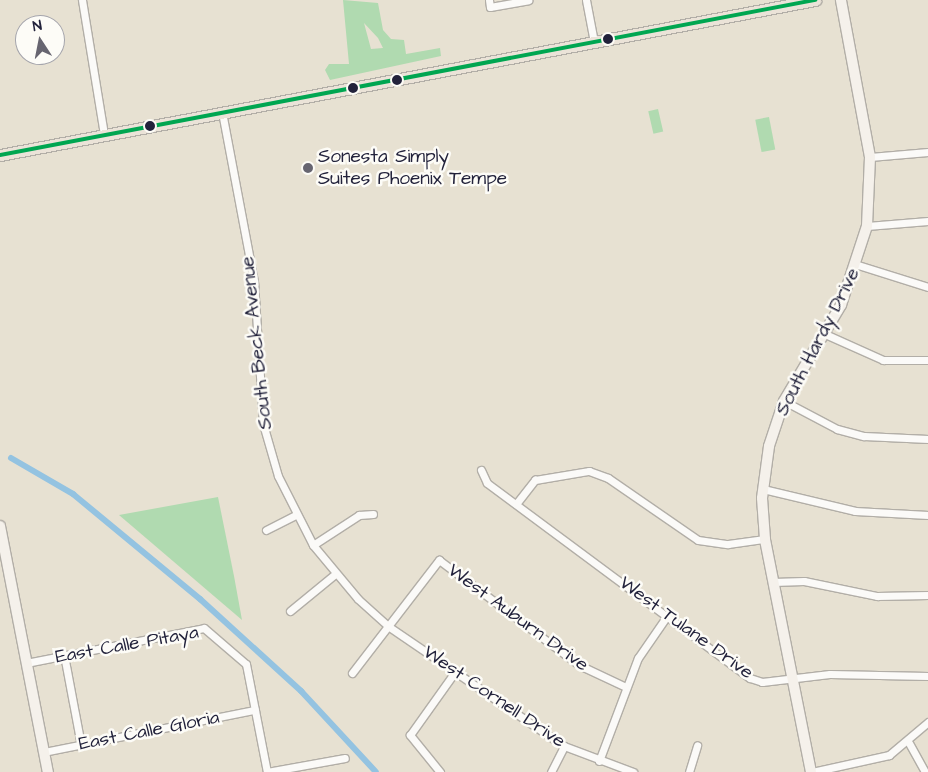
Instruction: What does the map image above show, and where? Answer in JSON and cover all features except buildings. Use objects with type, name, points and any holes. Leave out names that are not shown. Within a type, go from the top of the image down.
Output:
[{"type":"main road","points":[[0,155],[815,0]]},
{"type":"street","points":[[82,0],[104,135]]},
{"type":"street","points":[[490,4],[528,0]]},
{"type":"street","points":[[586,0],[594,42]]},
{"type":"street","name":"South Hardy Drive","points":[[811,772],[765,539],[762,489],[770,441],[784,401],[825,334],[858,265],[867,226],[870,157],[841,0]]},
{"type":"street","name":"South Beck Avenue","points":[[222,112],[254,281],[261,412],[272,460],[296,514],[313,545],[335,574],[388,626]]},
{"type":"street","points":[[870,157],[928,152]]},
{"type":"street","points":[[867,226],[928,221]]},
{"type":"street","points":[[858,265],[928,287]]},
{"type":"street","points":[[825,334],[883,360],[928,360]]},
{"type":"street","points":[[784,401],[837,428],[864,436],[928,439]]},
{"type":"street","name":"West Tulane Drive","points":[[481,470],[487,483],[750,678],[928,676]]},
{"type":"street","points":[[516,504],[535,480],[589,470],[608,478],[698,540],[728,544],[765,539]]},
{"type":"street","points":[[762,489],[855,511],[928,515]]},
{"type":"street","points":[[266,530],[296,514]]},
{"type":"street","points":[[313,545],[359,515],[372,514]]},
{"type":"street","points":[[0,528],[48,772]]},
{"type":"street","name":"West Auburn Drive","points":[[388,626],[439,560],[579,665],[626,687]]},
{"type":"street","points":[[290,611],[335,574]]},
{"type":"street","points":[[773,582],[804,581],[877,596],[928,595]]},
{"type":"street","points":[[599,761],[626,687],[644,647],[667,616]]},
{"type":"street","points":[[352,673],[388,626]]},
{"type":"street","name":"West Cornell Drive","points":[[388,626],[564,746],[599,761],[632,772]]},
{"type":"street","name":"East Calle Pitaya","points":[[26,663],[204,628],[246,664],[255,710]]},
{"type":"street","points":[[64,656],[81,745]]},
{"type":"street","points":[[440,772],[410,735],[455,672]]},
{"type":"street","points":[[255,710],[267,772],[345,758]]},
{"type":"street","name":"East Calle Gloria","points":[[44,752],[255,710]]},
{"type":"street","points":[[811,772],[870,762],[908,743],[928,722]]},
{"type":"street","points":[[908,743],[925,772]]},
{"type":"street","points":[[689,772],[697,745]]},
{"type":"street","points":[[550,772],[564,746]]},
{"type":"green space","points":[[343,0],[378,3],[383,30],[391,39],[404,40],[406,54],[440,48],[441,56],[330,80],[325,70],[329,64],[349,64]],"holes":[[[364,23],[378,38],[383,48],[371,49]]]},
{"type":"green space","points":[[658,109],[663,131],[653,134],[648,111]]},
{"type":"green space","points":[[769,117],[775,149],[762,152],[755,120]]},
{"type":"green space","points":[[218,497],[234,576],[242,620],[119,515]]},
{"type":"waterway","points":[[11,458],[73,494],[200,599],[301,691],[376,772]]},
{"type":"transit line","points":[[0,155],[815,0]]},
{"type":"place","name":"Sonesta Simply Suites Phoenix Tempe","points":[[308,168]]}]
